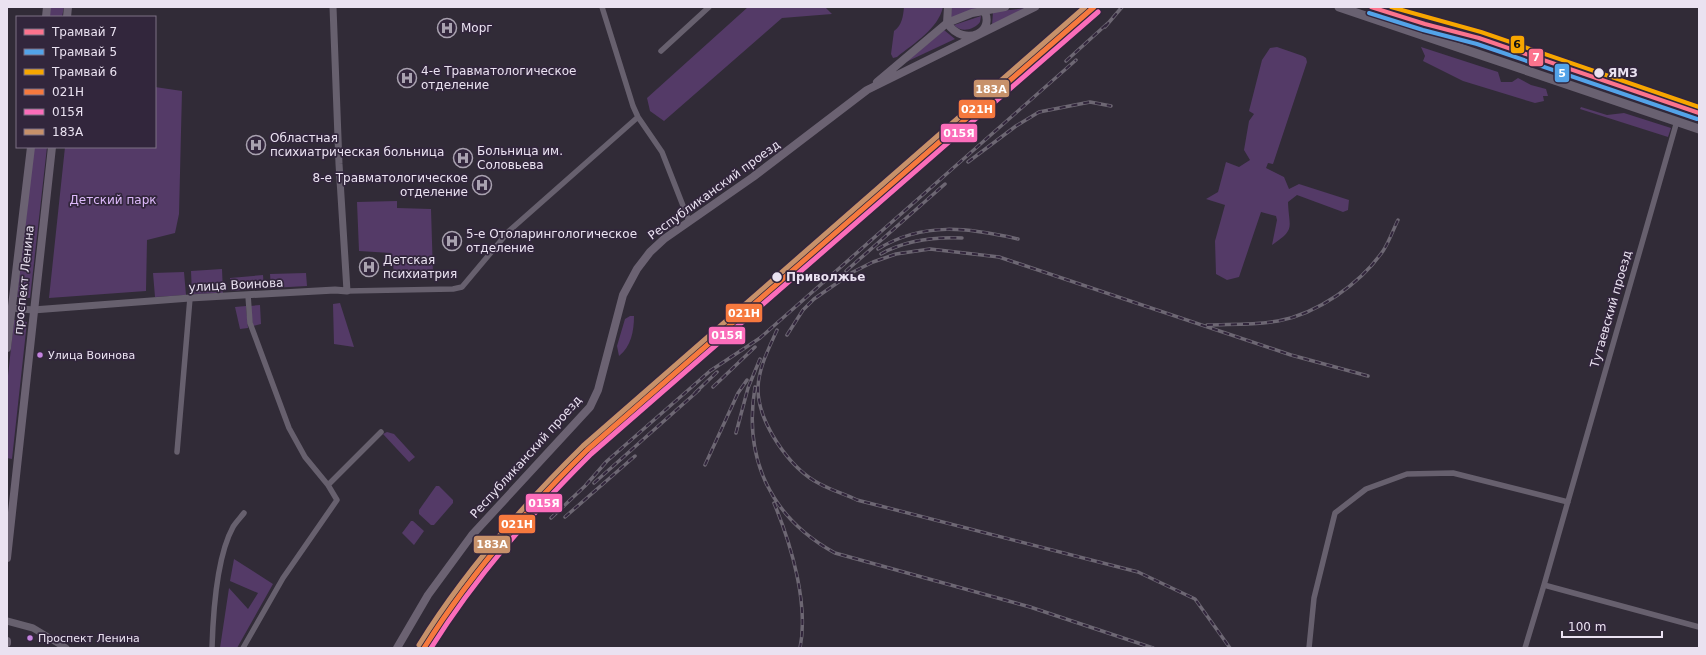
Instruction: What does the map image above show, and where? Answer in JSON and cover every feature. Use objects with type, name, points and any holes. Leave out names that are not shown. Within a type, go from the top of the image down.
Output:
[{"type":"main road","points":[[948,7],[947,23],[957,34],[969,37],[976,36],[986,24],[987,16],[983,8]]},
{"type":"main road","name":"Республиканский проезд","points":[[396,648],[428,595],[472,536],[590,407],[598,390],[623,295],[628,284],[650,252],[664,239],[753,177],[867,90],[947,23],[983,8],[1005,7]]},
{"type":"main road","name":"Республиканский проезд","points":[[867,90],[1035,7]]},
{"type":"main road","points":[[1339,7],[1699,129]]},
{"type":"main road","name":"проспект Ленина","points":[[7,348],[31,148]]},
{"type":"main road","name":"проспект Ленина","points":[[7,558],[52,148]]},
{"type":"street","points":[[333,7],[339,164],[347,291]]},
{"type":"street","points":[[602,7],[633,106],[638,117],[662,152],[688,222]]},
{"type":"street","points":[[661,51],[709,7]]},
{"type":"street","name":"улица Воинова","points":[[12,308],[33,310],[190,298],[335,290],[453,289],[462,287],[509,231],[638,117]]},
{"type":"street","name":"Тутаевский проезд","points":[[1525,648],[1677,121]]},
{"type":"street","points":[[244,648],[283,578],[337,500],[328,485],[305,457],[289,428],[250,323],[248,295]]},
{"type":"street","points":[[177,452],[190,298]]},
{"type":"street","points":[[328,485],[381,432]]},
{"type":"street","points":[[1309,648],[1314,598],[1335,513],[1366,489],[1406,474],[1453,473],[1568,502]]},
{"type":"street","points":[[212,648],[217,590],[225,551],[233,527],[244,513]]},
{"type":"street","points":[[1544,585],[1699,627]]},
{"type":"street","points":[[7,621],[33,628],[66,648]]},
{"type":"green space","points":[[50,7],[64,7],[62,16],[49,16]]},
{"type":"green space","points":[[748,7],[825,7],[832,14],[782,18],[664,121],[650,111],[647,98]]},
{"type":"green space","points":[[904,7],[943,7],[931,29],[918,41],[897,57],[893,58],[891,54],[894,31],[897,29],[903,17]]},
{"type":"green space","points":[[952,7],[976,7],[978,8],[950,18]]},
{"type":"green space","points":[[1026,8],[992,25],[993,12]]},
{"type":"green space","points":[[981,16],[980,22],[971,29],[964,30],[954,25]]},
{"type":"green space","points":[[944,30],[955,39],[906,62]]},
{"type":"green space","points":[[1277,47],[1303,56],[1306,58],[1307,62],[1273,164],[1268,163],[1266,168],[1284,177],[1289,189],[1299,184],[1349,200],[1348,210],[1343,212],[1297,195],[1288,202],[1290,223],[1288,231],[1280,240],[1272,245],[1277,220],[1276,216],[1261,212],[1239,277],[1227,280],[1216,274],[1215,241],[1225,205],[1206,199],[1218,192],[1226,162],[1239,167],[1250,160],[1244,150],[1249,121],[1254,114],[1249,111],[1262,60],[1270,48]]},
{"type":"green space","points":[[1421,47],[1498,72],[1501,82],[1512,82],[1518,78],[1531,85],[1546,89],[1548,96],[1543,96],[1544,101],[1535,103],[1463,81],[1423,61],[1425,56]]},
{"type":"green space","name":"Детский парк","points":[[156,87],[182,91],[179,214],[175,233],[147,240],[146,291],[49,298],[65,148],[156,148]]},
{"type":"green space","points":[[1581,107],[1607,115],[1624,113],[1671,128],[1668,137],[1580,109]]},
{"type":"green space","points":[[34,148],[47,148],[30,298],[17,297]]},
{"type":"green space","points":[[397,201],[397,208],[431,209],[433,274],[395,279],[391,253],[359,251],[357,202]]},
{"type":"green space","points":[[222,269],[223,293],[192,294],[191,271]]},
{"type":"green space","points":[[184,272],[186,295],[155,297],[153,273]]},
{"type":"green space","points":[[306,273],[307,286],[271,288],[270,274]]},
{"type":"green space","points":[[263,275],[264,288],[231,291],[230,278]]},
{"type":"green space","points":[[340,303],[354,347],[334,344],[333,304]]},
{"type":"green space","points":[[260,305],[261,324],[253,326],[250,306]]},
{"type":"green space","points":[[246,306],[248,328],[240,329],[235,307]]},
{"type":"green space","points":[[630,316],[634,316],[631,338],[626,348],[619,356],[617,346],[625,319]]},
{"type":"green space","points":[[14,320],[27,322],[12,459],[7,458],[7,385]]},
{"type":"green space","points":[[387,432],[394,434],[415,457],[409,462],[383,434]]},
{"type":"green space","points":[[436,486],[439,486],[453,500],[453,503],[434,525],[431,525],[419,514],[419,510]]},
{"type":"green space","points":[[411,521],[413,521],[424,531],[414,545],[402,533]]},
{"type":"green space","points":[[234,559],[273,584],[237,648],[220,648],[229,588],[248,609],[258,593],[230,581]]},
{"type":"railway","points":[[1105,27],[1122,7]]},
{"type":"railway","points":[[1066,61],[1108,23]]},
{"type":"railway","points":[[551,518],[585,486],[607,461],[710,371],[760,338],[1076,60]]},
{"type":"railway","points":[[968,162],[1016,126],[1039,112],[1090,102],[1111,106]]},
{"type":"railway","points":[[846,271],[945,184]]},
{"type":"railway","points":[[1207,325],[1251,324],[1278,321],[1308,312],[1336,296],[1362,275],[1383,251],[1398,220]]},
{"type":"railway","points":[[878,249],[895,240],[912,234],[947,229],[982,232],[1018,239]]},
{"type":"railway","points":[[881,254],[900,245],[920,240],[962,238]]},
{"type":"railway","points":[[787,335],[803,310],[814,299],[853,272],[873,262],[896,254],[930,249],[999,257],[1291,355],[1368,376]]},
{"type":"railway","points":[[777,330],[760,372],[758,387],[759,401],[763,415],[777,443],[787,456],[809,477],[824,486],[857,500],[1138,572],[1195,599],[1230,648]]},
{"type":"railway","points":[[713,387],[755,347]]},
{"type":"railway","points":[[736,433],[748,388],[760,359]]},
{"type":"railway","points":[[695,393],[717,372]]},
{"type":"railway","points":[[705,465],[738,393],[747,380]]},
{"type":"railway","points":[[755,387],[752,413],[753,438],[758,462],[766,484],[778,504],[794,522],[813,539],[835,553],[1030,607],[1153,648]]},
{"type":"railway","points":[[594,483],[699,390]]},
{"type":"railway","points":[[565,517],[635,456]]},
{"type":"railway","points":[[774,503],[797,574],[802,613],[800,648]]},
{"type":"tram line","name":"7","points":[[1371,7],[1425,24],[1479,38],[1699,113]]},
{"type":"tram line","name":"6","points":[[1391,7],[1481,32],[1699,107]]},
{"type":"tram line","name":"5","points":[[1369,13],[1423,30],[1477,44],[1697,119]]},
{"type":"transit line","name":"183А","points":[[419,645],[455,591],[495,541],[538,492],[583,446],[1085,7]]},
{"type":"transit line","name":"021Н","points":[[424,648],[460,594],[479,569],[520,520],[587,450],[1094,7]]},
{"type":"transit line","name":"015Я","points":[[431,648],[448,621],[505,546],[591,454],[1098,12]]},
{"type":"place","name":"Морг","points":[[447,28]]},
{"type":"place","name":"ЯМЗ","points":[[1599,73]]},
{"type":"place","name":"4-е Травматологическое отделение","points":[[407,78]]},
{"type":"place","name":"Областная психиатрическая больница","points":[[256,145]]},
{"type":"place","name":"Больница им. Соловьева","points":[[463,158]]},
{"type":"place","name":"8-е Травматологическое отделение","points":[[482,185]]},
{"type":"place","name":"5-е Отоларингологическое отделение","points":[[452,241]]},
{"type":"place","name":"Детская психиатрия","points":[[369,267]]},
{"type":"place","name":"Приволжье","points":[[777,277]]},
{"type":"place","name":"Улица Воинова","points":[[40,355]]},
{"type":"place","name":"Проспект Ленина","points":[[30,638]]}]
